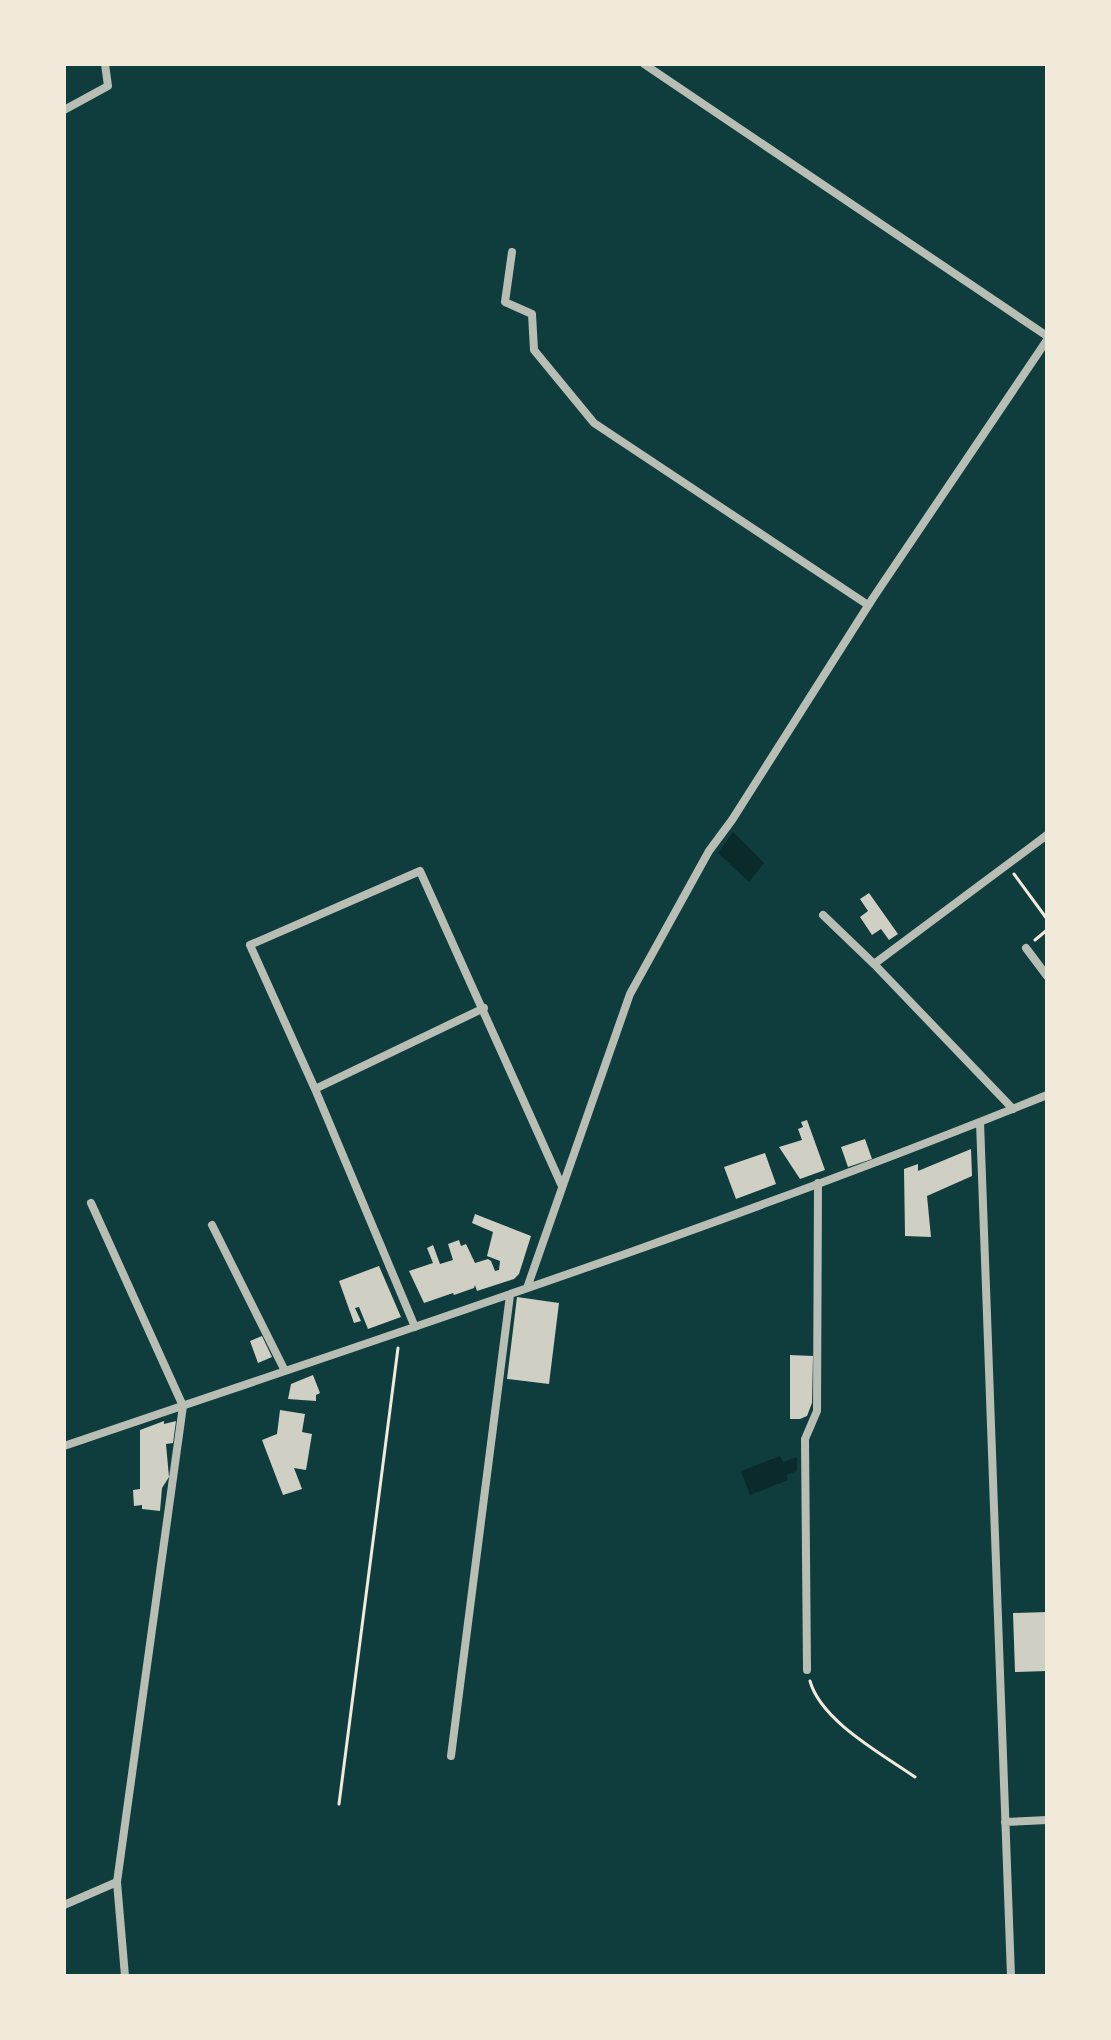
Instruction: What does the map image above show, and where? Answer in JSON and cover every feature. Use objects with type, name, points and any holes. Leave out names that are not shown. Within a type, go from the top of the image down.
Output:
[{"type":"street","points":[[64,110],[108,86],[105,64]]},
{"type":"street","points":[[527,1288],[630,994],[709,851],[732,820],[868,605],[1047,338],[644,64]]},
{"type":"street","points":[[512,252],[505,302],[532,314],[534,350],[594,423],[868,605]]},
{"type":"street","points":[[874,964],[1047,835]]},
{"type":"street","points":[[415,1327],[315,1089],[250,945],[420,871],[562,1185]]},
{"type":"street","points":[[823,915],[1013,1109]]},
{"type":"street","points":[[1026,948],[1047,976]]},
{"type":"street","points":[[315,1089],[484,1008]]},
{"type":"street","points":[[64,1446],[510,1295],[818,1183],[1047,1095]]},
{"type":"street","points":[[980,1122],[1011,1976]]},
{"type":"street","points":[[807,1670],[805,1439],[817,1411],[818,1183]]},
{"type":"street","points":[[91,1203],[183,1406],[117,1882],[125,1976]]},
{"type":"street","points":[[212,1225],[285,1371]]},
{"type":"street","points":[[451,1756],[510,1295]]},
{"type":"street","points":[[1005,1822],[1047,1820]]},
{"type":"street","points":[[64,1905],[117,1882]]},
{"type":"path","points":[[1007,865],[1047,919]]},
{"type":"path","points":[[339,1804],[401,1332]]},
{"type":"path","points":[[807,1670],[814,1694],[835,1719],[915,1777]]},
{"type":"water","points":[[733,832],[764,863],[749,882],[718,853]]},
{"type":"water","points":[[780,1456],[783,1462],[797,1457],[797,1471],[786,1475],[788,1480],[750,1495],[741,1471]]},
{"type":"building","points":[[869,893],[898,934],[889,940],[881,929],[872,935],[860,917],[868,911],[860,899]]},
{"type":"building","points":[[807,1120],[825,1170],[800,1179],[779,1147],[802,1140],[798,1129],[803,1127],[801,1122]]},
{"type":"building","points":[[865,1139],[872,1159],[848,1167],[841,1147]]},
{"type":"building","points":[[971,1149],[972,1176],[927,1196],[931,1237],[905,1236],[904,1169],[918,1164],[918,1171]]},
{"type":"building","points":[[765,1153],[776,1184],[736,1199],[724,1167]]},
{"type":"building","points":[[475,1214],[531,1236],[519,1274],[514,1279],[477,1291],[475,1285],[474,1288],[424,1303],[409,1271],[433,1263],[427,1248],[433,1245],[440,1264],[453,1260],[448,1244],[459,1240],[461,1246],[466,1244],[475,1263],[488,1259],[495,1271],[499,1270],[500,1261],[487,1256],[493,1232],[472,1223]]},
{"type":"building","points":[[379,1266],[401,1317],[368,1329],[359,1307],[355,1308],[361,1321],[354,1323],[339,1281]]},
{"type":"building","points":[[517,1297],[559,1303],[549,1384],[507,1379]]},
{"type":"building","points":[[262,1336],[272,1357],[258,1363],[250,1341]]},
{"type":"building","points":[[790,1355],[813,1356],[812,1403],[807,1416],[800,1419],[790,1419]]},
{"type":"building","points":[[313,1375],[320,1393],[316,1395],[316,1401],[288,1399],[291,1384]]},
{"type":"building","points":[[280,1410],[305,1414],[302,1432],[312,1434],[306,1470],[294,1468],[302,1489],[283,1495],[262,1440],[277,1434]]},
{"type":"building","points":[[164,1421],[164,1424],[176,1421],[173,1443],[166,1444],[169,1477],[162,1488],[160,1511],[142,1509],[142,1505],[134,1506],[133,1490],[140,1489],[140,1430]]},
{"type":"building","points":[[1047,1612],[1047,1671],[1015,1672],[1013,1613]]}]
